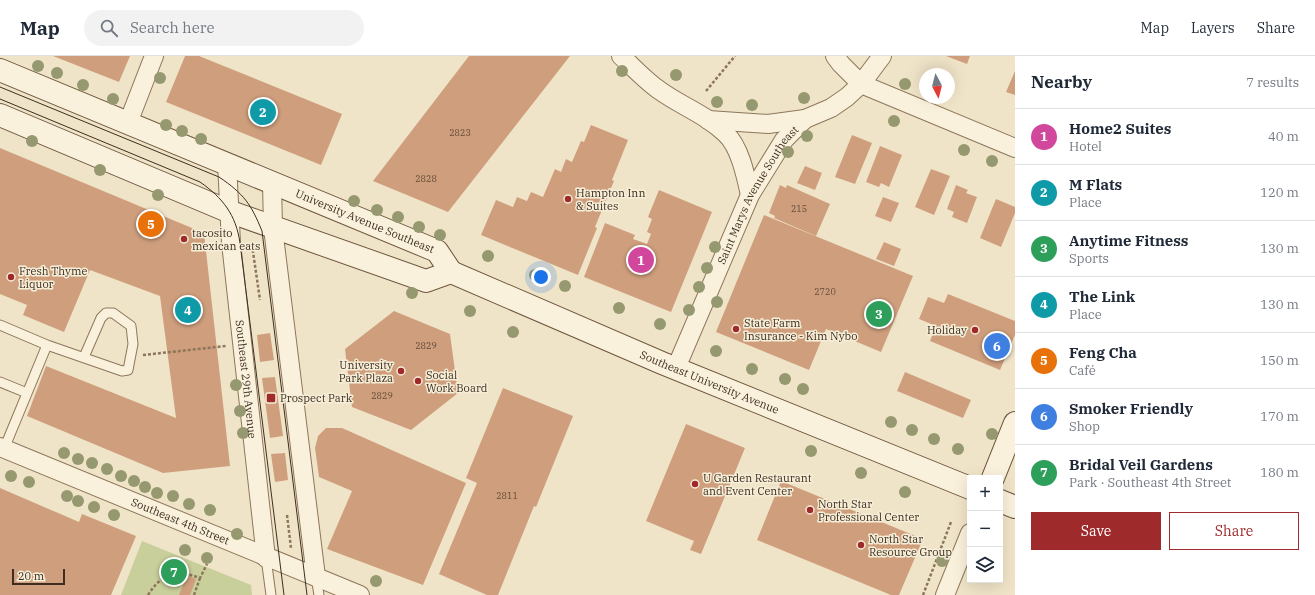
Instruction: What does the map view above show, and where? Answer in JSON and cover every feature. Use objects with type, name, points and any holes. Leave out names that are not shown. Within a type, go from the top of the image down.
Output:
[{"type":"main road","name":"University Avenue Southeast","points":[[0,70],[437,251],[451,272]]},
{"type":"main road","points":[[0,115],[228,211],[273,228],[426,281],[451,272]]},
{"type":"main road","name":"Southeast University Avenue","points":[[451,272],[676,368],[967,487]]},
{"type":"main road","points":[[994,475],[1015,423]]},
{"type":"main road","points":[[1003,502],[1015,507]]},
{"type":"street","points":[[128,123],[154,56]]},
{"type":"street","points":[[621,56],[659,90],[727,134],[746,174],[750,195]]},
{"type":"street","points":[[835,56],[840,64],[861,84],[1015,148]]},
{"type":"street","name":"Saint Marys Avenue Southeast","points":[[676,368],[750,195],[784,140],[805,119],[831,108],[861,84],[882,56]]},
{"type":"street","points":[[707,120],[768,124],[805,119]]},
{"type":"street","name":"Southeast 29th Avenue","points":[[227,163],[228,211],[266,558]]},
{"type":"street","points":[[272,183],[273,228],[316,577]]},
{"type":"street","name":"Southeast 4th Street","points":[[2,448],[266,558],[360,595]]},
{"type":"street","points":[[945,595],[967,540]]},
{"type":"lane","points":[[0,325],[47,345],[122,371],[128,370],[131,356],[133,344],[131,326],[113,313],[106,313],[101,318],[84,357]]},
{"type":"lane","points":[[2,448],[47,345]]},
{"type":"lane","points":[[0,382],[27,393]]},
{"type":"lane","name":"Southeast 29th Avenue","points":[[266,558],[271,595]]},
{"type":"lane","points":[[316,577],[319,595]]},
{"type":"path","points":[[706,91],[735,56]]},
{"type":"path","points":[[246,244],[258,247]]},
{"type":"path","points":[[252,246],[260,300]]},
{"type":"path","points":[[131,356],[227,346]]},
{"type":"path","points":[[287,515],[291,548]]},
{"type":"path","points":[[923,595],[951,522]]},
{"type":"path","points":[[194,595],[207,564]]},
{"type":"path","points":[[148,595],[159,580],[174,573],[180,572],[200,578]]},
{"type":"green space","points":[[142,541],[251,585],[252,595],[121,595]]},
{"type":"building","points":[[53,56],[130,56],[119,82]]},
{"type":"building","points":[[185,56],[199,56],[342,114],[321,165],[166,102]]},
{"type":"building","points":[[469,56],[570,56],[448,212],[373,181]]},
{"type":"building","points":[[946,56],[970,56],[967,64]]},
{"type":"building","points":[[1015,71],[1015,95],[1006,92]]},
{"type":"building","name":"Hampton Inn & Suites","points":[[591,125],[628,140],[612,180],[614,181],[595,227],[597,228],[578,275],[481,235],[496,200],[513,207],[517,197],[527,201],[531,192],[543,197],[555,169],[561,172],[566,159],[572,162],[581,141],[584,142]]},
{"type":"building","points":[[852,135],[872,143],[855,184],[835,177]]},
{"type":"building","points":[[880,146],[902,155],[889,187],[881,183],[879,187],[866,182]]},
{"type":"building","points":[[0,148],[204,233],[230,466],[163,473],[27,416],[46,366],[176,418],[160,296],[90,270],[64,332],[23,315],[27,305],[0,294]]},
{"type":"building","points":[[805,166],[822,173],[815,190],[797,183]]},
{"type":"building","points":[[931,169],[950,176],[934,215],[915,207]]},
{"type":"building","points":[[780,185],[786,188],[787,185],[830,204],[816,236],[774,218],[775,216],[769,213]]},
{"type":"building","points":[[956,185],[968,190],[966,193],[977,197],[967,223],[952,217],[954,212],[947,209]]},
{"type":"building","points":[[659,190],[712,212],[671,312],[584,277],[605,223],[635,235],[633,239],[647,244],[651,234],[647,232],[652,219],[648,217]]},
{"type":"building","points":[[883,197],[899,203],[891,222],[875,216]]},
{"type":"building","points":[[996,199],[1015,207],[1015,213],[1001,247],[980,238]]},
{"type":"building","points":[[764,215],[913,276],[881,352],[826,329],[809,370],[716,332]]},
{"type":"building","points":[[884,242],[901,249],[894,266],[876,259]]},
{"type":"building","name":"Holiday","points":[[948,294],[1015,321],[1015,335],[1000,370],[930,341],[936,326],[919,319],[928,297],[944,303]]},
{"type":"building","name":"University Park Plaza","points":[[394,311],[450,334],[458,393],[411,430],[352,407],[345,349]]},
{"type":"building","points":[[270,333],[274,360],[260,362],[257,335]]},
{"type":"building","points":[[905,372],[971,400],[963,418],[897,391]]},
{"type":"building","points":[[275,377],[283,436],[270,438],[262,378]]},
{"type":"building","points":[[503,388],[573,416],[498,595],[487,595],[439,574],[477,483],[466,478]]},
{"type":"building","name":"U Garden Restaurant and Event Center","points":[[686,424],[745,448],[701,554],[690,550],[694,541],[646,521]]},
{"type":"building","points":[[326,428],[342,428],[466,483],[423,585],[327,549],[352,491],[319,477],[315,448],[318,436]]},
{"type":"building","points":[[285,453],[288,480],[275,482],[271,454]]},
{"type":"building","name":"North Star Professional Center","points":[[781,481],[923,539],[899,595],[891,595],[757,540]]},
{"type":"building","points":[[0,488],[79,522],[82,514],[136,536],[111,595],[0,595]]},
{"type":"building","points":[[187,575],[196,579],[190,595],[179,595]]},
{"type":"tram line","points":[[0,87],[219,177],[241,194],[246,200],[262,231],[307,595]]},
{"type":"tram line","points":[[0,99],[200,182],[222,201],[232,216],[240,243],[284,595]]},
{"type":"place","name":"M Flats","points":[[263,112]]},
{"type":"place","name":"Hampton Inn & Suites","points":[[568,199]]},
{"type":"place","name":"Feng Cha","points":[[151,224]]},
{"type":"place","name":"tacosito mexican eats","points":[[184,239]]},
{"type":"place","name":"Home2 Suites","points":[[641,260]]},
{"type":"place","name":"Fresh Thyme Liquor","points":[[11,277]]},
{"type":"place","name":"The Link","points":[[188,310]]},
{"type":"place","name":"Anytime Fitness","points":[[879,314]]},
{"type":"place","name":"State Farm Insurance - Kim Nybo","points":[[736,329]]},
{"type":"place","name":"Holiday","points":[[975,330]]},
{"type":"place","name":"Smoker Friendly","points":[[997,346]]},
{"type":"place","name":"University Park Plaza","points":[[401,371]]},
{"type":"place","name":"Social Work Board","points":[[418,381]]},
{"type":"place","name":"Prospect Park","points":[[271,398]]},
{"type":"place","name":"U Garden Restaurant and Event Center","points":[[695,484]]},
{"type":"place","name":"North Star Professional Center","points":[[810,510]]},
{"type":"place","name":"North Star Resource Group","points":[[861,545]]},
{"type":"place","name":"Bridal Veil Gardens","points":[[174,572]]}]
